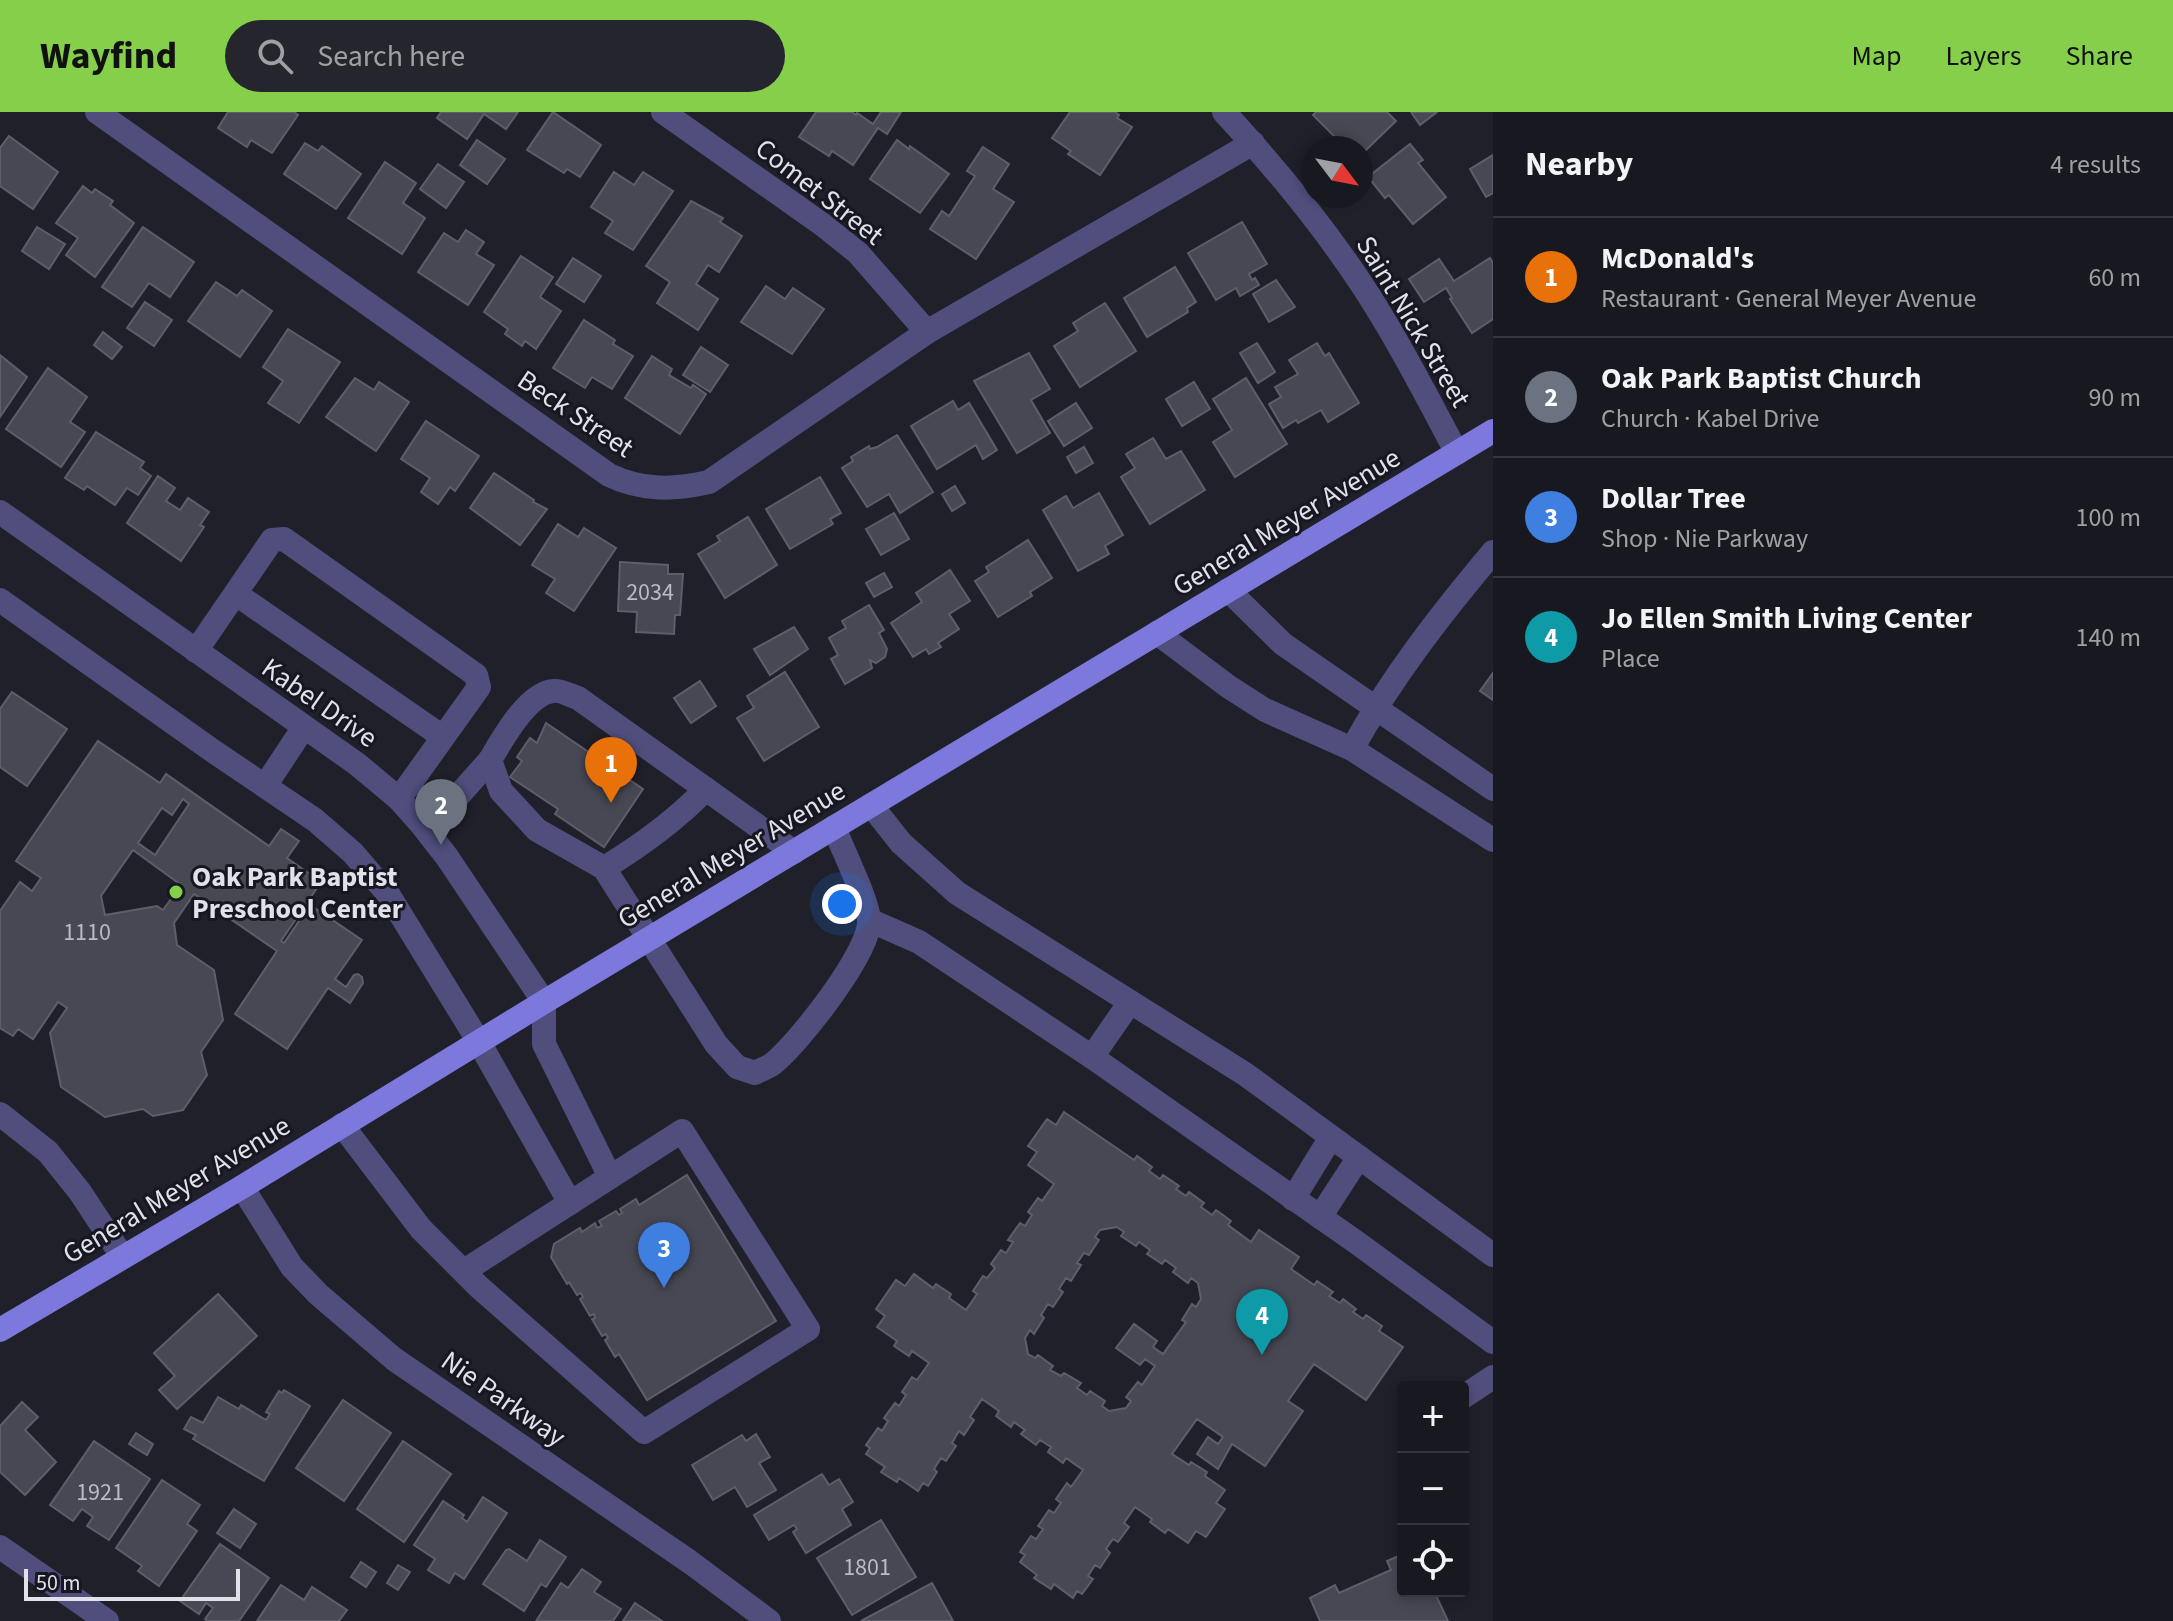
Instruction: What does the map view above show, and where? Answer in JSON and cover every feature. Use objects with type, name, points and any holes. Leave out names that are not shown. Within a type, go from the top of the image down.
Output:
[{"type":"main road","name":"General Meyer Avenue","points":[[0,1330],[1493,431]]},
{"type":"street","name":"Beck Street","points":[[97,112],[609,475],[650,488],[681,489],[709,482],[927,332],[1253,143]]},
{"type":"street","name":"Comet Street","points":[[663,112],[858,253],[927,332]]},
{"type":"street","name":"Saint Nick Street","points":[[1224,112],[1306,208],[1386,323],[1457,453]]},
{"type":"street","name":"Kabel Drive","points":[[0,512],[357,764],[399,799],[447,857],[544,1002]]},
{"type":"street","points":[[196,651],[272,540],[284,539],[476,675],[479,687],[399,799]]},
{"type":"street","points":[[1352,749],[1375,709],[1442,613],[1493,552]]},
{"type":"street","points":[[1228,590],[1283,644],[1493,789]]},
{"type":"street","points":[[236,594],[443,737]]},
{"type":"street","points":[[0,600],[315,820],[353,853],[388,894],[479,1042],[570,1203]]},
{"type":"street","points":[[1157,633],[1265,710],[1352,749],[1493,840]]},
{"type":"street","points":[[427,831],[490,760],[508,730],[535,698],[554,691],[578,698],[794,852]]},
{"type":"street","points":[[265,786],[304,727]]},
{"type":"street","points":[[490,760],[501,791],[537,830],[604,868],[716,1044],[737,1067],[755,1073],[785,1052],[850,971],[869,933],[869,920],[834,827]]},
{"type":"street","points":[[604,868],[647,842],[680,816],[706,789]]},
{"type":"street","points":[[871,805],[901,843],[957,893],[1245,1074],[1493,1255]]},
{"type":"street","points":[[869,920],[919,942],[1092,1057],[1493,1342]]},
{"type":"street","points":[[544,1002],[544,1044],[610,1177]]},
{"type":"street","points":[[1092,1057],[1130,1002]]},
{"type":"street","points":[[0,1114],[48,1152],[80,1192],[122,1256]]},
{"type":"street","points":[[342,1125],[421,1229],[464,1271],[644,1432],[808,1329],[682,1131],[464,1271]]},
{"type":"street","points":[[1293,1199],[1331,1137]]},
{"type":"street","points":[[1320,1217],[1359,1157]]},
{"type":"street","name":"Nie Parkway","points":[[242,1187],[292,1267],[318,1294],[394,1359],[690,1562],[769,1621]]},
{"type":"street","points":[[1469,1393],[1493,1377]]},
{"type":"street","points":[[0,1547],[107,1621]]},
{"type":"building","points":[[228,112],[294,112],[298,115],[272,153],[251,140],[247,147],[218,128]]},
{"type":"building","points":[[441,112],[518,112],[506,129],[484,114],[467,139],[437,118]]},
{"type":"building","points":[[553,112],[601,145],[580,177],[567,169],[564,173],[527,150]]},
{"type":"building","points":[[816,112],[857,113],[873,124],[881,112],[901,112],[887,134],[878,128],[853,165],[832,151],[829,156],[799,137]]},
{"type":"building","points":[[1070,112],[1115,112],[1119,115],[1117,118],[1132,127],[1100,175],[1068,154],[1071,151],[1052,138]]},
{"type":"building","points":[[1316,112],[1387,112],[1396,121],[1373,143],[1373,136],[1334,136],[1313,115]]},
{"type":"building","points":[[1411,112],[1437,112],[1420,125]]},
{"type":"building","points":[[9,136],[58,172],[33,209],[0,186],[0,148]]},
{"type":"building","points":[[477,140],[505,159],[487,184],[460,165]]},
{"type":"building","points":[[897,140],[949,174],[920,213],[870,179]]},
{"type":"building","points":[[305,143],[318,151],[322,146],[361,174],[336,209],[284,174]]},
{"type":"building","points":[[1410,144],[1423,160],[1418,163],[1446,197],[1413,224],[1389,195],[1385,198],[1373,183],[1373,173]]},
{"type":"building","points":[[983,147],[1009,164],[993,189],[1014,202],[976,259],[930,229],[942,211],[949,216],[975,176],[967,171]]},
{"type":"building","points":[[1493,155],[1493,193],[1486,197],[1470,169]]},
{"type":"building","points":[[385,162],[416,183],[403,203],[425,218],[402,254],[348,218]]},
{"type":"building","points":[[438,164],[464,182],[446,208],[420,189]]},
{"type":"building","points":[[614,172],[634,185],[643,172],[673,191],[633,250],[605,233],[613,221],[591,207]]},
{"type":"building","points":[[83,186],[92,193],[95,189],[113,201],[110,205],[134,223],[95,277],[66,255],[78,238],[56,223]]},
{"type":"building","points":[[691,201],[723,218],[720,222],[742,236],[719,272],[708,265],[696,284],[718,299],[698,330],[657,303],[670,282],[646,266]]},
{"type":"building","points":[[1242,222],[1267,264],[1249,274],[1259,285],[1240,296],[1236,288],[1216,300],[1188,253]]},
{"type":"building","points":[[37,227],[65,244],[49,269],[22,251]]},
{"type":"building","points":[[143,227],[194,262],[170,297],[149,283],[132,307],[102,287]]},
{"type":"building","points":[[466,230],[484,242],[476,254],[494,265],[468,305],[418,272],[444,233],[458,242]]},
{"type":"building","points":[[521,256],[553,277],[540,297],[561,311],[536,349],[525,341],[522,346],[505,334],[508,329],[484,312]]},
{"type":"building","points":[[573,258],[601,276],[584,302],[556,284]]},
{"type":"building","points":[[1490,258],[1493,263],[1493,319],[1472,333],[1446,288],[1424,302],[1409,279],[1439,259],[1454,281]]},
{"type":"building","points":[[1175,267],[1196,302],[1187,308],[1188,312],[1147,337],[1124,298]]},
{"type":"building","points":[[1276,280],[1295,307],[1269,322],[1253,294]]},
{"type":"building","points":[[216,282],[237,296],[242,290],[272,311],[240,357],[188,321]]},
{"type":"building","points":[[766,286],[785,299],[793,288],[824,309],[792,354],[741,322]]},
{"type":"building","points":[[145,302],[172,320],[154,346],[127,328]]},
{"type":"building","points":[[1105,303],[1136,351],[1080,387],[1054,346],[1078,331],[1073,323]]},
{"type":"building","points":[[584,320],[633,356],[612,389],[592,377],[585,388],[553,368]]},
{"type":"building","points":[[288,329],[340,362],[299,423],[268,403],[283,381],[263,367]]},
{"type":"building","points":[[103,332],[122,347],[112,359],[94,345]]},
{"type":"building","points":[[1257,343],[1275,372],[1258,383],[1240,353]]},
{"type":"building","points":[[1317,343],[1325,356],[1329,353],[1359,403],[1328,422],[1321,410],[1283,428],[1269,404],[1281,397],[1275,387],[1298,374],[1289,360]]},
{"type":"building","points":[[701,347],[728,365],[710,392],[683,375]]},
{"type":"building","points":[[1029,353],[1050,389],[1031,400],[1050,433],[1017,453],[974,381]]},
{"type":"building","points":[[0,355],[27,377],[0,417]]},
{"type":"building","points":[[652,356],[672,369],[669,375],[706,394],[680,434],[625,398]]},
{"type":"building","points":[[48,368],[87,397],[70,422],[85,432],[61,467],[6,429]]},
{"type":"building","points":[[355,378],[374,390],[379,382],[409,402],[376,451],[326,417]]},
{"type":"building","points":[[1246,378],[1287,444],[1235,477],[1213,442],[1232,430],[1213,399]]},
{"type":"building","points":[[1194,382],[1210,409],[1182,426],[1166,399]]},
{"type":"building","points":[[953,401],[958,410],[969,403],[997,450],[983,459],[976,445],[937,469],[911,426]]},
{"type":"building","points":[[1076,403],[1092,428],[1064,446],[1048,421]]},
{"type":"building","points":[[426,421],[479,456],[455,491],[450,487],[438,504],[421,492],[430,478],[401,459]]},
{"type":"building","points":[[96,432],[144,462],[140,468],[151,476],[138,495],[127,488],[115,505],[87,486],[84,490],[65,478]]},
{"type":"building","points":[[897,435],[933,492],[900,513],[889,494],[867,507],[842,468],[853,461],[851,457],[869,446],[870,449],[877,447]]},
{"type":"building","points":[[1153,438],[1166,459],[1181,451],[1205,490],[1150,524],[1121,477],[1135,468],[1126,454]]},
{"type":"building","points":[[1084,447],[1093,463],[1076,473],[1067,457]]},
{"type":"building","points":[[494,473],[547,509],[520,545],[470,508]]},
{"type":"building","points":[[158,476],[175,488],[166,501],[180,510],[188,498],[209,512],[200,525],[204,527],[181,561],[127,523]]},
{"type":"building","points":[[820,477],[841,513],[830,519],[833,524],[790,549],[766,509]]},
{"type":"building","points":[[955,486],[965,503],[952,511],[942,494]]},
{"type":"building","points":[[1099,493],[1123,535],[1105,546],[1109,554],[1078,571],[1043,510],[1066,496],[1073,508]]},
{"type":"building","points":[[894,513],[909,539],[881,555],[866,529]]},
{"type":"building","points":[[748,517],[777,565],[725,598],[698,554],[720,541],[717,536]]},
{"type":"building","points":[[558,524],[578,537],[584,528],[616,548],[574,611],[546,593],[555,579],[532,565]]},
{"type":"building","points":[[1028,540],[1052,578],[1030,592],[1032,596],[998,617],[975,581],[989,572],[986,567]]},
{"type":"building","points":[[620,562],[668,565],[668,574],[683,574],[680,615],[675,615],[674,634],[636,632],[637,612],[618,611]]},
{"type":"building","points":[[950,570],[970,601],[949,614],[959,629],[938,643],[941,647],[929,654],[926,649],[913,657],[891,623],[922,602],[916,593]]},
{"type":"building","points":[[884,573],[892,587],[874,597],[866,583]]},
{"type":"building","points":[[869,605],[884,630],[879,633],[887,649],[885,657],[876,663],[870,660],[872,668],[845,684],[831,659],[838,655],[829,638],[846,628],[842,621]]},
{"type":"building","points":[[794,627],[808,649],[770,675],[754,649]]},
{"type":"building","points":[[785,672],[819,727],[764,761],[737,718],[754,708],[747,696]]},
{"type":"building","points":[[1493,673],[1493,700],[1480,691]]},
{"type":"building","points":[[700,681],[716,706],[691,723],[674,698]]},
{"type":"building","points":[[12,692],[67,729],[27,786],[0,767],[0,709]]},
{"type":"building","points":[[546,723],[643,789],[604,847],[555,814],[558,809],[510,777],[522,761],[517,757],[530,738],[537,743]]},
{"type":"building","points":[[98,741],[160,783],[166,774],[269,846],[281,829],[299,841],[287,858],[321,882],[281,941],[284,943],[310,905],[362,940],[335,979],[346,987],[358,974],[363,983],[350,1003],[328,988],[287,1049],[235,1014],[277,951],[194,894],[174,923],[177,945],[214,970],[223,1020],[201,1052],[207,1075],[183,1110],[153,1116],[143,1109],[105,1117],[61,1087],[50,1033],[67,1008],[58,1002],[33,1039],[18,1029],[13,1036],[0,1028],[0,911],[20,882],[32,891],[41,878],[16,861]],"holes":[[[183,799],[189,804],[155,855],[138,843],[162,808],[172,815]],[[133,850],[181,885],[163,910],[157,906],[105,915],[101,896]]]},
{"type":"building","points":[[1064,1112],[1134,1160],[1137,1156],[1152,1167],[1149,1171],[1160,1179],[1163,1175],[1179,1186],[1176,1189],[1186,1196],[1189,1192],[1204,1203],[1201,1207],[1212,1215],[1216,1210],[1231,1221],[1228,1225],[1251,1242],[1259,1230],[1299,1257],[1291,1269],[1314,1285],[1317,1281],[1333,1292],[1329,1296],[1340,1303],[1343,1299],[1363,1319],[1366,1315],[1382,1326],[1379,1331],[1403,1347],[1366,1400],[1314,1364],[1288,1401],[1303,1411],[1265,1466],[1232,1444],[1218,1469],[1197,1454],[1208,1437],[1218,1444],[1223,1437],[1197,1419],[1172,1454],[1207,1472],[1205,1476],[1225,1490],[1216,1503],[1225,1509],[1206,1537],[1196,1531],[1188,1543],[1168,1529],[1165,1533],[1135,1507],[1124,1523],[1129,1527],[1118,1542],[1113,1539],[1106,1549],[1110,1553],[1100,1568],[1095,1565],[1088,1576],[1093,1579],[1082,1594],[1077,1591],[1073,1598],[1054,1584],[1051,1589],[1034,1578],[1037,1575],[1020,1562],[1025,1555],[1020,1552],[1031,1536],[1036,1539],[1043,1529],[1038,1526],[1049,1510],[1054,1513],[1061,1503],[1056,1499],[1067,1483],[1071,1487],[1083,1470],[1066,1458],[1063,1463],[1048,1452],[1051,1447],[1040,1440],[1036,1445],[1021,1434],[1025,1430],[1014,1422],[1011,1427],[996,1416],[999,1411],[982,1399],[970,1417],[974,1420],[964,1435],[959,1431],[952,1443],[956,1446],[946,1461],[941,1458],[928,1486],[923,1483],[918,1491],[899,1478],[897,1482],[881,1472],[885,1467],[866,1454],[870,1448],[866,1445],[878,1428],[882,1431],[888,1421],[884,1418],[895,1403],[899,1406],[906,1395],[902,1392],[912,1377],[917,1380],[929,1363],[912,1351],[909,1356],[894,1346],[897,1341],[877,1327],[885,1316],[876,1309],[896,1280],[905,1286],[914,1274],[933,1288],[936,1284],[951,1294],[949,1298],[966,1310],[977,1294],[973,1291],[983,1276],[987,1278],[995,1268],[991,1264],[1001,1250],[1006,1253],[1013,1242],[1008,1240],[1020,1223],[1025,1226],[1032,1215],[1028,1212],[1038,1198],[1042,1201],[1054,1184],[1028,1165],[1037,1152],[1028,1146],[1047,1119],[1056,1125]],"holes":[[[1117,1227],[1124,1232],[1121,1236],[1136,1246],[1139,1242],[1150,1250],[1147,1254],[1162,1264],[1165,1260],[1176,1268],[1173,1272],[1188,1283],[1191,1278],[1198,1283],[1201,1299],[1196,1307],[1192,1304],[1182,1320],[1186,1322],[1163,1354],[1153,1347],[1157,1341],[1134,1324],[1116,1348],[1140,1365],[1145,1359],[1155,1366],[1142,1385],[1138,1382],[1126,1397],[1131,1401],[1126,1408],[1109,1411],[1102,1406],[1105,1401],[1090,1391],[1087,1395],[1077,1388],[1081,1383],[1064,1373],[1061,1376],[1050,1370],[1053,1366],[1038,1355],[1035,1358],[1028,1354],[1025,1338],[1030,1330],[1034,1334],[1048,1304],[1053,1307],[1063,1292],[1059,1289],[1066,1278],[1071,1281],[1081,1265],[1077,1263],[1084,1253],[1089,1255],[1099,1240],[1095,1237],[1100,1230]]]},
{"type":"building","points":[[687,1175],[776,1321],[647,1400],[619,1354],[615,1357],[605,1340],[608,1338],[606,1334],[602,1336],[592,1319],[595,1318],[594,1314],[590,1316],[580,1299],[583,1297],[581,1293],[577,1295],[569,1282],[567,1284],[551,1257],[554,1244],[580,1228],[582,1232],[595,1223],[597,1228],[602,1226],[599,1221],[616,1211],[619,1215],[622,1213],[620,1209],[636,1199],[639,1205]]},
{"type":"building","points":[[218,1294],[257,1336],[177,1409],[159,1390],[175,1376],[154,1353]]},
{"type":"building","points":[[284,1390],[310,1406],[264,1481],[193,1439],[196,1435],[184,1429],[191,1417],[203,1423],[218,1397],[239,1409],[241,1405],[266,1420],[270,1414],[266,1412],[279,1391],[282,1393]]},
{"type":"building","points":[[343,1400],[391,1433],[344,1501],[296,1468]]},
{"type":"building","points":[[22,1402],[38,1417],[25,1430],[56,1462],[25,1495],[0,1472],[0,1426]]},
{"type":"building","points":[[136,1433],[153,1444],[147,1455],[129,1444]]},
{"type":"building","points":[[756,1434],[770,1457],[759,1463],[776,1490],[747,1507],[735,1487],[713,1500],[692,1465],[742,1435],[746,1441]]},
{"type":"building","points":[[94,1441],[150,1479],[109,1540],[87,1526],[93,1517],[82,1509],[73,1521],[50,1505]]},
{"type":"building","points":[[403,1441],[451,1474],[404,1542],[357,1509]]},
{"type":"building","points":[[822,1474],[829,1485],[839,1479],[853,1502],[842,1509],[851,1525],[806,1553],[793,1532],[797,1529],[794,1525],[769,1540],[754,1515]]},
{"type":"building","points":[[162,1480],[200,1505],[187,1524],[197,1531],[159,1586],[138,1571],[142,1566],[116,1548]]},
{"type":"building","points":[[483,1497],[507,1513],[464,1579],[455,1573],[449,1583],[428,1570],[435,1559],[414,1545],[443,1501],[464,1515],[462,1518],[467,1522]]},
{"type":"building","points":[[234,1509],[256,1524],[240,1548],[217,1533]]},
{"type":"building","points":[[881,1520],[916,1577],[852,1615],[817,1558]]},
{"type":"building","points":[[540,1540],[566,1557],[546,1587],[541,1584],[524,1611],[483,1584],[506,1550],[527,1561]]},
{"type":"building","points":[[220,1544],[269,1578],[239,1621],[208,1621],[205,1619],[213,1608],[206,1603],[199,1614],[180,1601]]},
{"type":"building","points":[[1397,1557],[1397,1597],[1437,1597],[1448,1621],[1320,1621],[1310,1598],[1335,1585],[1339,1593],[1391,1570],[1387,1561]]},
{"type":"building","points":[[361,1562],[376,1572],[366,1587],[351,1577]]},
{"type":"building","points":[[398,1565],[410,1572],[398,1590],[387,1583]]},
{"type":"building","points":[[582,1569],[601,1582],[594,1592],[621,1609],[613,1621],[536,1621],[561,1583],[568,1588]]},
{"type":"building","points":[[932,1583],[953,1621],[861,1621]]},
{"type":"building","points":[[281,1585],[304,1600],[312,1587],[347,1610],[339,1621],[257,1621]]},
{"type":"building","points":[[635,1603],[662,1621],[623,1621]]},
{"type":"place","name":"McDonald's","points":[[611,803]]},
{"type":"place","name":"Oak Park Baptist Church","points":[[441,845]]},
{"type":"place","name":"Oak Park Baptist Preschool Center","points":[[176,892]]},
{"type":"place","name":"Dollar Tree","points":[[664,1288]]},
{"type":"place","name":"Jo Ellen Smith Living Center","points":[[1262,1355]]}]
